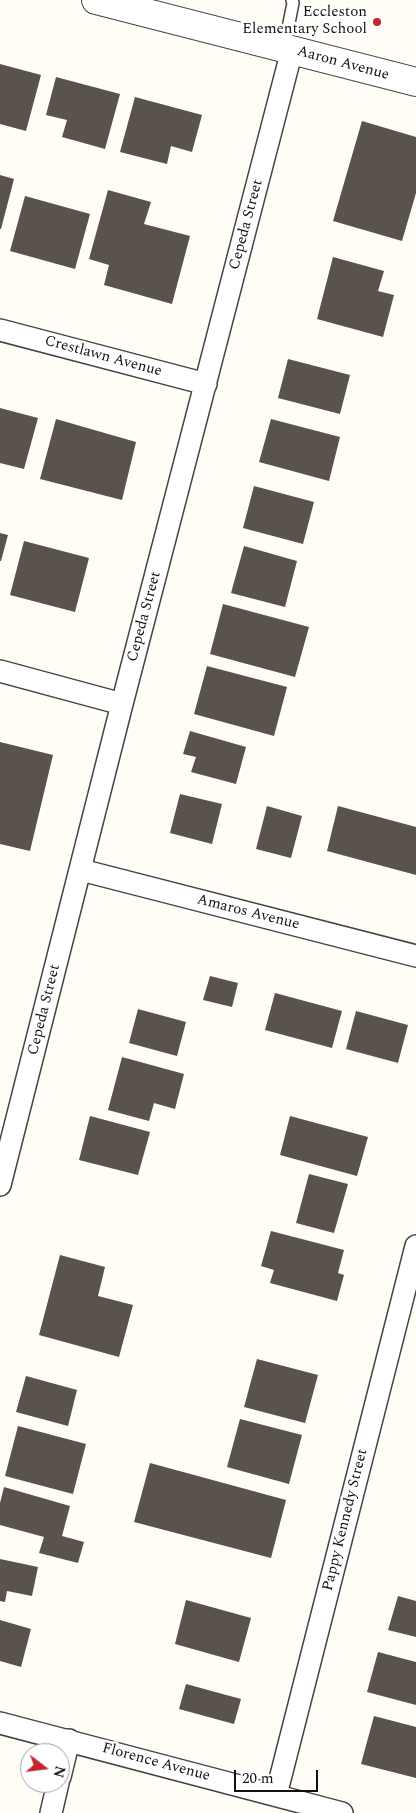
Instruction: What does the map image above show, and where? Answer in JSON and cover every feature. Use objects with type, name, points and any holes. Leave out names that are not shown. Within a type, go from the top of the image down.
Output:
[{"type":"street","name":"Aaron Avenue","points":[[96,0],[416,82]]},
{"type":"street","name":"Cepeda Street","points":[[0,1184],[122,704],[206,384],[288,49]]},
{"type":"street","name":"Crestlawn Avenue","points":[[0,330],[206,384]]},
{"type":"street","points":[[0,672],[122,704]]},
{"type":"street","name":"Amaros Avenue","points":[[81,870],[416,956]]},
{"type":"street","name":"Pappy Kennedy Street","points":[[276,1795],[416,1246]]},
{"type":"street","name":"Florence Avenue","points":[[0,1723],[342,1813]]},
{"type":"street","points":[[51,1813],[56,1793]]},
{"type":"lane","points":[[288,49],[292,0]]},
{"type":"building","points":[[0,64],[41,75],[26,131],[0,124]]},
{"type":"building","points":[[56,77],[120,94],[105,149],[62,137],[67,120],[46,115]]},
{"type":"building","points":[[135,97],[202,115],[192,152],[171,146],[167,164],[120,152]]},
{"type":"building","points":[[362,121],[416,137],[416,193],[402,241],[333,221]]},
{"type":"building","points":[[0,175],[14,179],[1,229],[0,229]]},
{"type":"building","points":[[108,190],[151,202],[144,224],[190,236],[172,304],[104,285],[109,265],[89,259]]},
{"type":"building","points":[[25,196],[90,214],[75,269],[10,251]]},
{"type":"building","points":[[333,257],[384,271],[378,291],[394,295],[383,337],[317,319]]},
{"type":"building","points":[[288,359],[350,375],[340,414],[278,398]]},
{"type":"building","points":[[0,408],[38,418],[24,469],[0,463]]},
{"type":"building","points":[[56,419],[136,442],[122,500],[40,479]]},
{"type":"building","points":[[271,419],[340,437],[329,481],[259,462]]},
{"type":"building","points":[[254,486],[314,502],[303,544],[243,528]]},
{"type":"building","points":[[0,533],[8,535],[1,561],[0,561]]},
{"type":"building","points":[[24,541],[89,558],[75,612],[10,595]]},
{"type":"building","points":[[244,546],[297,561],[285,607],[231,593]]},
{"type":"building","points":[[223,604],[309,627],[295,677],[210,654]]},
{"type":"building","points":[[207,666],[287,687],[274,736],[194,714]]},
{"type":"building","points":[[190,731],[246,747],[236,784],[191,772],[196,757],[183,754]]},
{"type":"building","points":[[0,742],[53,755],[30,851],[0,844]]},
{"type":"building","points":[[180,794],[222,804],[212,844],[170,833]]},
{"type":"building","points":[[267,806],[302,816],[291,858],[256,849]]},
{"type":"building","points":[[338,806],[416,827],[416,875],[327,851]]},
{"type":"building","points":[[210,976],[238,983],[232,1007],[203,1000]]},
{"type":"building","points":[[275,993],[342,1011],[332,1048],[265,1030]]},
{"type":"building","points":[[138,1009],[186,1022],[177,1056],[129,1043]]},
{"type":"building","points":[[356,1011],[408,1025],[398,1063],[346,1049]]},
{"type":"building","points":[[122,1057],[184,1074],[175,1109],[154,1103],[149,1121],[108,1110]]},
{"type":"building","points":[[90,1116],[150,1132],[138,1175],[79,1160]]},
{"type":"building","points":[[290,1116],[368,1137],[357,1176],[280,1155]]},
{"type":"building","points":[[309,1174],[348,1184],[334,1233],[296,1223]]},
{"type":"building","points":[[271,1231],[344,1250],[338,1273],[344,1275],[337,1301],[270,1283],[274,1270],[261,1266]]},
{"type":"building","points":[[60,1255],[105,1267],[98,1296],[133,1305],[119,1357],[39,1335]]},
{"type":"building","points":[[257,1359],[318,1375],[305,1423],[244,1407]]},
{"type":"building","points":[[26,1376],[77,1390],[68,1426],[16,1412]]},
{"type":"building","points":[[240,1419],[302,1435],[289,1484],[227,1467]]},
{"type":"building","points":[[18,1426],[86,1444],[73,1494],[5,1476]]},
{"type":"building","points":[[150,1463],[286,1500],[271,1558],[134,1522]]},
{"type":"building","points":[[4,1487],[70,1506],[62,1536],[84,1542],[78,1563],[39,1553],[44,1537],[0,1525],[0,1503]]},
{"type":"building","points":[[0,1559],[38,1567],[32,1596],[7,1591],[5,1602],[0,1601]]},
{"type":"building","points":[[398,1596],[416,1601],[416,1637],[388,1630]]},
{"type":"building","points":[[186,1600],[251,1618],[239,1662],[175,1644]]},
{"type":"building","points":[[0,1620],[31,1629],[21,1667],[0,1661]]},
{"type":"building","points":[[378,1652],[416,1662],[416,1705],[367,1692]]},
{"type":"building","points":[[186,1684],[241,1699],[234,1724],[179,1709]]},
{"type":"building","points":[[374,1716],[416,1727],[416,1778],[361,1764]]},
{"type":"place","name":"Eccleston Elementary School","points":[[377,22]]}]
